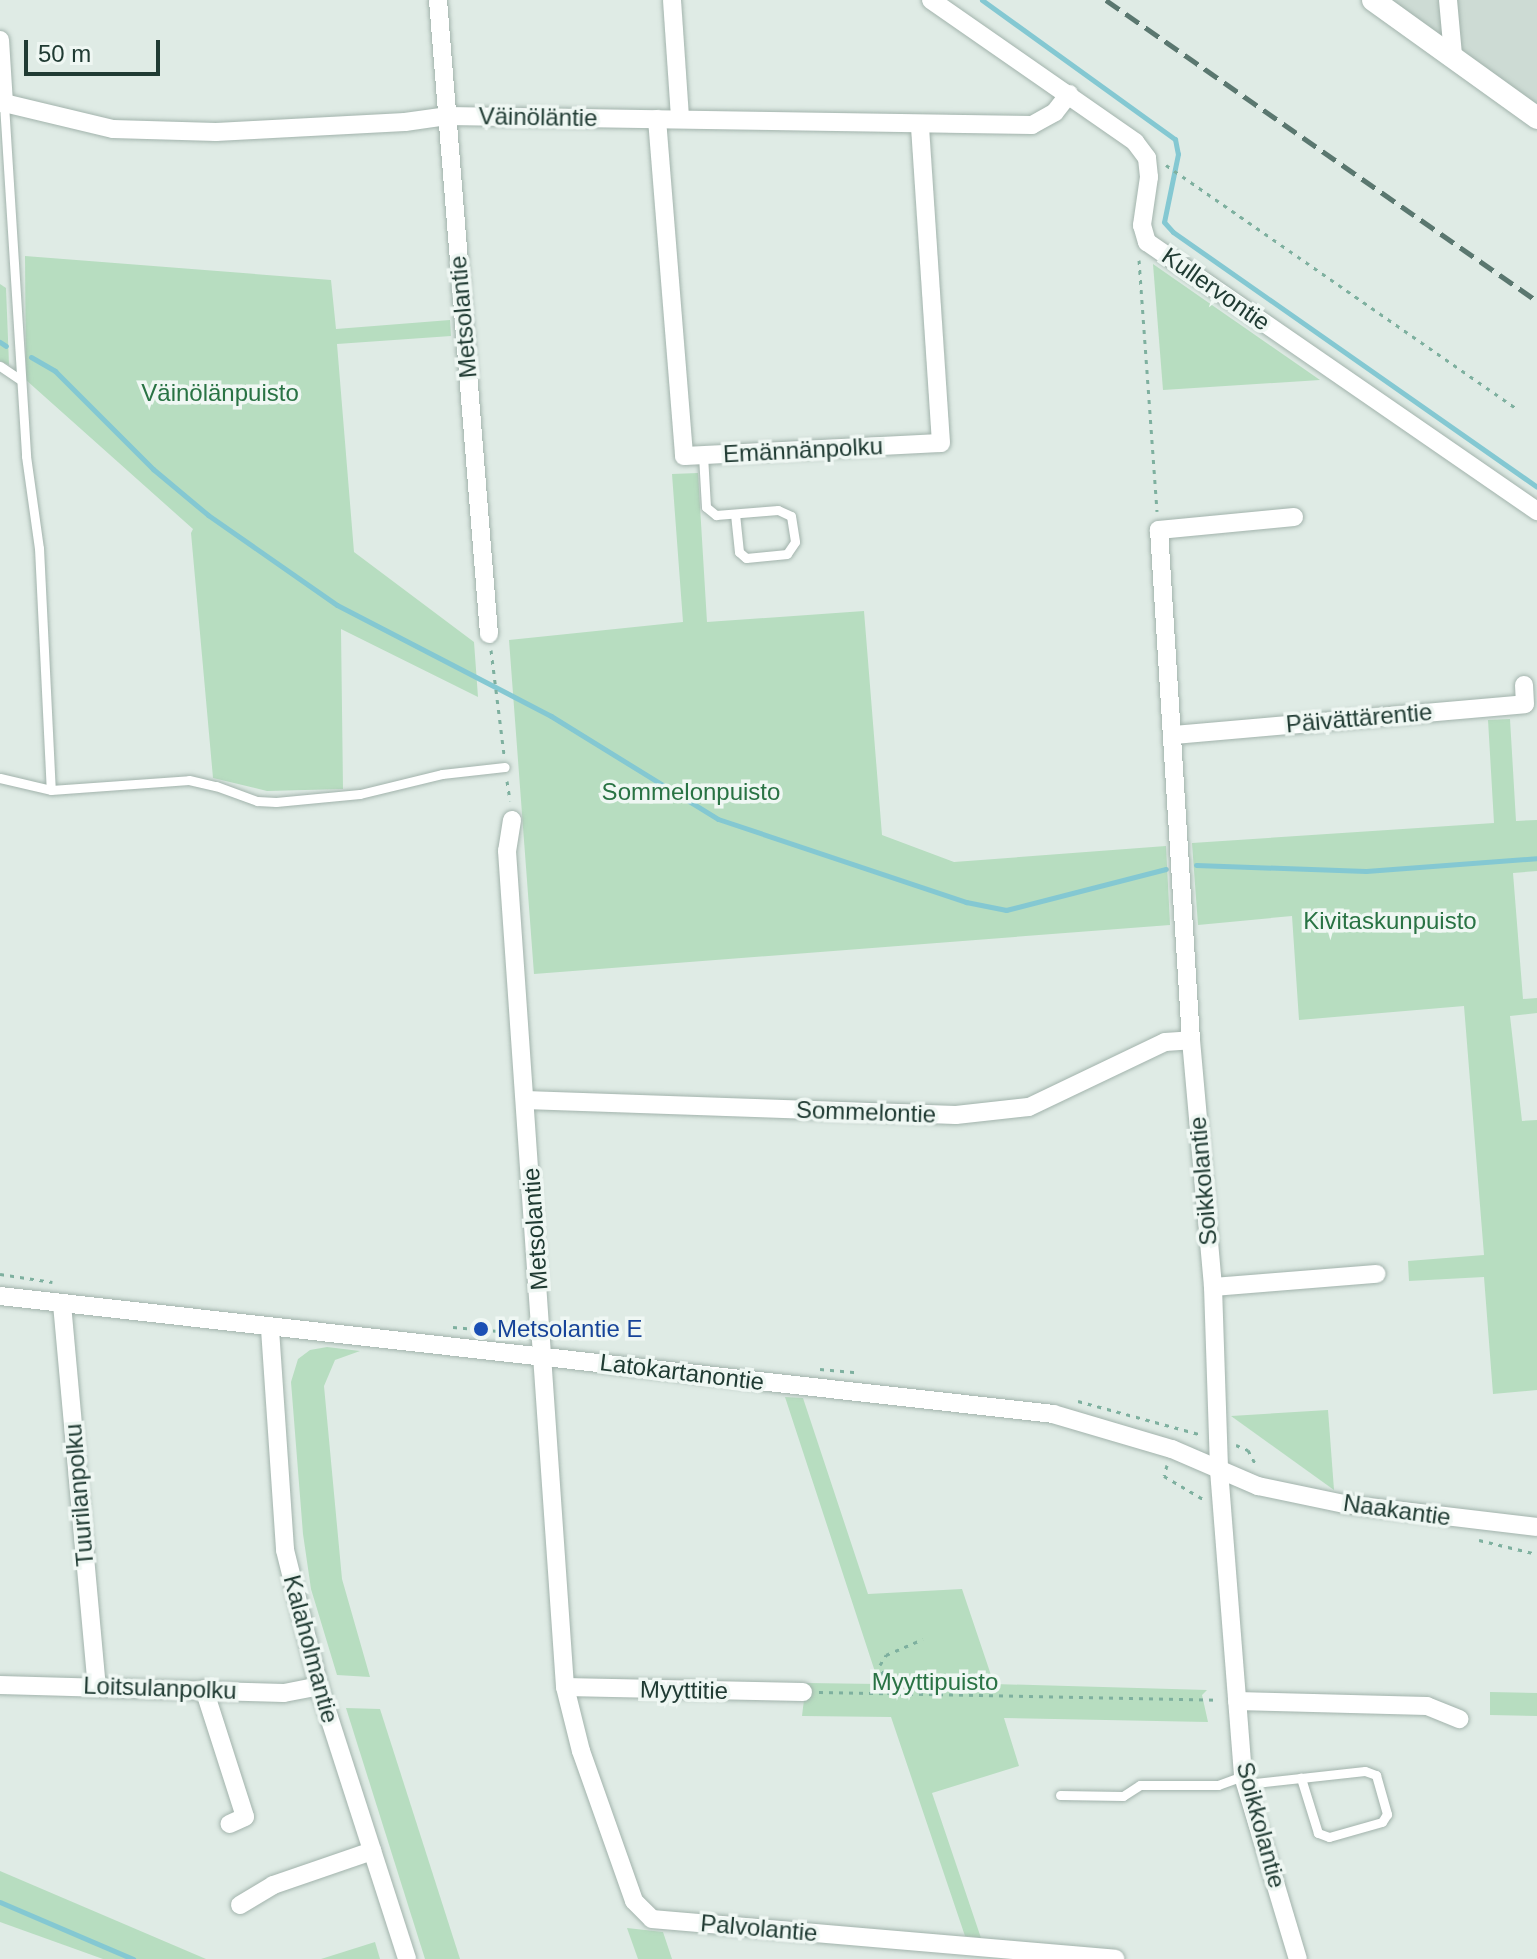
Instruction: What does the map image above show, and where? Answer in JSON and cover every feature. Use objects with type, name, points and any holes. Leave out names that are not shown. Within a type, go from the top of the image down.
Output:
[{"type":"street","name":"Metsolantie","points":[[438,0],[489,634]]},
{"type":"street","points":[[672,0],[680,118]]},
{"type":"street","points":[[931,0],[1135,142],[1147,158]]},
{"type":"street","points":[[1373,0],[1537,118]]},
{"type":"street","points":[[1448,0],[1453,55]]},
{"type":"street","points":[[0,40],[2,103]]},
{"type":"street","name":"Väinöläntie","points":[[2,103],[113,129],[202,132],[405,122],[447,116],[1032,125],[1055,112],[1069,94]]},
{"type":"street","name":"Emännänpolku","points":[[657,119],[684,456],[941,443],[920,125]]},
{"type":"street","name":"Kullervontie","points":[[1147,158],[1149,177],[1142,225],[1147,242],[1537,511]]},
{"type":"street","points":[[1159,530],[1294,517]]},
{"type":"street","name":"Soikkolantie","points":[[1159,530],[1191,1040],[1213,1287],[1219,1470],[1237,1701],[1245,1780],[1298,1959]]},
{"type":"street","name":"Päivättärentie","points":[[1174,735],[1525,704],[1524,685]]},
{"type":"street","name":"Metsolantie","points":[[512,820],[507,851],[565,1687]]},
{"type":"street","name":"Sommelontie","points":[[525,1100],[956,1115],[1029,1107],[1165,1042],[1191,1040]]},
{"type":"street","points":[[1213,1287],[1376,1274]]},
{"type":"street","name":"Latokartanontie","points":[[0,1296],[270,1329],[544,1356],[1053,1414],[1138,1438],[1258,1486]]},
{"type":"street","name":"Tuurilanpolku","points":[[62,1304],[97,1686]]},
{"type":"street","name":"Kalaholmantie","points":[[270,1329],[285,1550],[319,1686],[407,1959]]},
{"type":"street","name":"Naakantie","points":[[1258,1486],[1344,1504],[1537,1527]]},
{"type":"street","name":"Loitsulanpolku","points":[[0,1685],[284,1693],[319,1686]]},
{"type":"street","name":"Myyttitie","points":[[565,1687],[803,1692]]},
{"type":"street","name":"Palvolantie","points":[[565,1687],[581,1751],[634,1901],[652,1919],[1115,1959]]},
{"type":"street","points":[[204,1689],[245,1817],[229,1824]]},
{"type":"street","points":[[1237,1701],[1427,1706],[1460,1719]]},
{"type":"street","points":[[240,1905],[273,1885],[372,1851]]},
{"type":"lane","points":[[2,103],[26,456],[39,548],[51,790]]},
{"type":"lane","points":[[0,366],[21,380]]},
{"type":"lane","points":[[703,455],[706,507],[716,515],[778,510],[791,516],[795,542],[787,554],[746,558],[739,552],[735,514]]},
{"type":"lane","points":[[0,778],[51,790],[189,780],[257,801],[276,802],[360,794],[442,774],[505,767]]},
{"type":"lane","points":[[1060,1795],[1123,1796],[1140,1785],[1218,1785],[1245,1780],[1365,1771],[1376,1775],[1387,1814],[1382,1822],[1329,1837],[1318,1833],[1301,1778]]},
{"type":"path","points":[[1147,158],[1170,166],[1515,408]]},
{"type":"path","points":[[1147,242],[1137,264],[1159,530]]},
{"type":"path","points":[[489,634],[497,701]]},
{"type":"path","points":[[889,1694],[880,1665],[886,1655],[923,1639]]},
{"type":"path","points":[[803,1692],[1237,1701]]},
{"type":"shaded area","points":[[1381,0],[1537,0],[1537,109]]},
{"type":"green space","name":"Väinölänpuisto","points":[[25,256],[331,280],[336,329],[450,320],[451,336],[337,344],[354,552],[474,642],[478,697],[341,629],[343,789],[267,791],[213,778],[193,529],[26,380]]},
{"type":"green space","points":[[1153,264],[1320,380],[1163,390]]},
{"type":"green space","points":[[0,284],[6,288],[9,365],[0,361]]},
{"type":"green space","name":"Sommelonpuisto","points":[[698,473],[707,622],[864,611],[882,835],[954,862],[1166,846],[1170,925],[534,974],[509,640],[683,622],[672,474]]},
{"type":"green space","name":"Kivitaskunpuisto","points":[[1510,719],[1516,821],[1537,820],[1537,871],[1513,873],[1523,999],[1537,998],[1537,1013],[1510,1016],[1522,1121],[1537,1120],[1537,1390],[1493,1394],[1484,1277],[1409,1281],[1408,1261],[1484,1255],[1464,1006],[1299,1020],[1292,916],[1198,925],[1192,843],[1494,823],[1488,720]]},
{"type":"green space","points":[[327,1347],[360,1351],[335,1360],[324,1386],[342,1579],[370,1677],[337,1675],[311,1589],[303,1534],[291,1382],[298,1359],[310,1350]]},
{"type":"green space","name":"Myyttipuisto","points":[[785,1397],[803,1398],[868,1594],[962,1589],[994,1684],[1207,1690],[1202,1695],[1208,1722],[1004,1718],[1019,1766],[932,1793],[981,1938],[965,1936],[891,1717],[802,1716],[806,1683],[879,1684]]},
{"type":"green space","points":[[1328,1410],[1334,1490],[1231,1416]]},
{"type":"green space","points":[[1490,1692],[1537,1693],[1537,1716],[1490,1715]]},
{"type":"green space","points":[[346,1708],[380,1709],[460,1959],[425,1959]]},
{"type":"green space","points":[[0,1871],[206,1959],[103,1959],[0,1922]]},
{"type":"green space","points":[[627,1928],[663,1932],[672,1959],[638,1959]]},
{"type":"green space","points":[[375,1942],[380,1959],[321,1959]]},
{"type":"waterway","points":[[982,0],[1175,139],[1178,154],[1164,222],[1173,232],[1537,487]]},
{"type":"waterway","points":[[0,342],[6,346]]},
{"type":"waterway","points":[[31,357],[55,371],[153,469],[208,515],[337,605],[551,716],[718,819],[966,902],[1006,910],[1166,869]]},
{"type":"waterway","points":[[1196,865],[1366,871],[1537,858]]},
{"type":"waterway","points":[[0,1902],[133,1959]]},
{"type":"railway","points":[[1106,0],[1537,301]]},
{"type":"place","name":"Metsolantie E","points":[[481,1329]]}]
